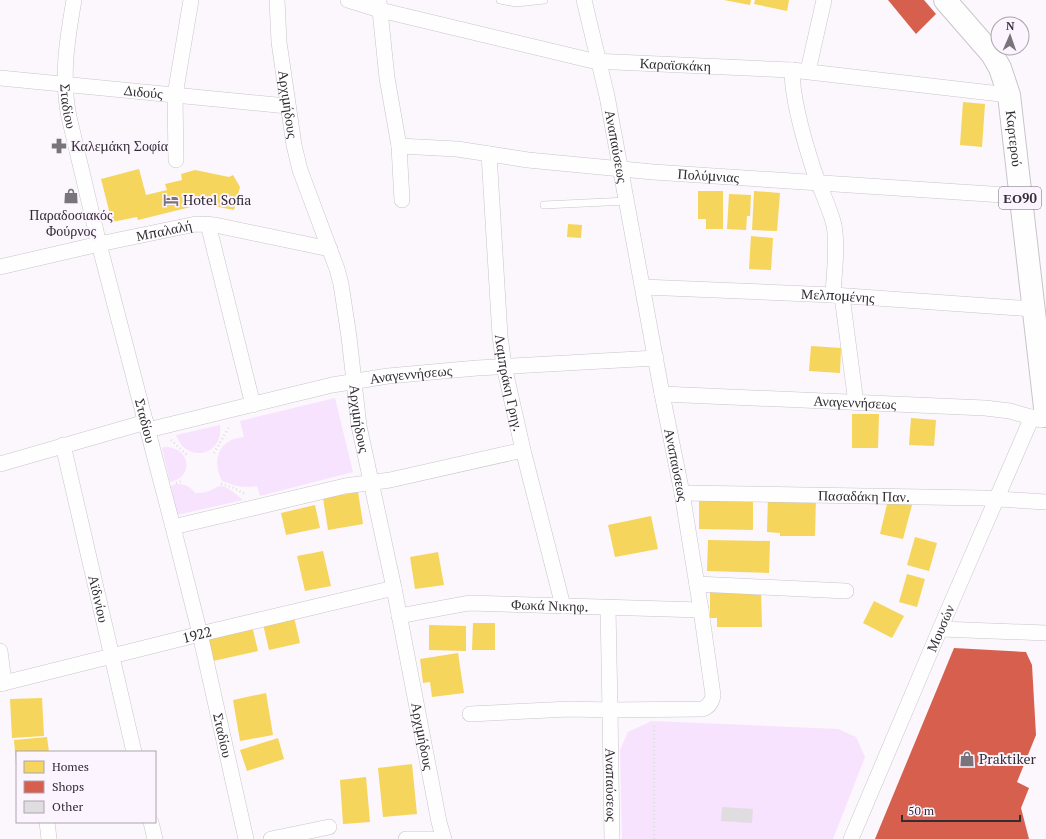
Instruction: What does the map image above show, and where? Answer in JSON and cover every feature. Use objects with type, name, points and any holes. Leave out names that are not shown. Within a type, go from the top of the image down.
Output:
[{"type":"main road","name":"Καρτερού","points":[[945,0],[992,54],[1000,68],[1009,95],[1033,309],[1041,418]]},
{"type":"street","name":"Σταδίου","points":[[74,0],[66,54],[65,84],[69,117],[99,244],[200,634],[246,839]]},
{"type":"street","points":[[176,160],[176,96],[192,0]]},
{"type":"street","name":"Αρχιμήδους","points":[[277,0],[279,42],[287,106],[294,145],[300,170],[330,249],[341,284],[349,337],[359,426],[394,588],[439,822],[444,839]]},
{"type":"street","name":"Καραϊσκάκη","points":[[348,0],[379,5],[598,62],[808,71],[1009,95]]},
{"type":"street","name":"Αναπαύσεως","points":[[584,0],[607,96],[662,394],[682,493],[713,695],[712,701],[706,708],[702,709],[610,710],[612,839]]},
{"type":"street","points":[[808,71],[824,0]]},
{"type":"street","points":[[379,5],[386,78],[399,146],[402,200]]},
{"type":"street","points":[[792,70],[792,83],[795,101],[810,160],[830,212],[835,234],[837,295],[856,403]]},
{"type":"street","name":"Διδούς","points":[[0,78],[287,106]]},
{"type":"street","name":"Πολύμνιας","points":[[399,146],[457,149],[528,160],[621,169],[1020,196]]},
{"type":"street","name":"Λαμπράκη Γρηγ.","points":[[489,154],[500,336],[504,366],[523,450],[563,606]]},
{"type":"street","name":"Μπαλαλή","points":[[0,267],[99,244],[196,224],[208,224],[330,249]]},
{"type":"street","points":[[208,224],[253,405]]},
{"type":"street","name":"Μελπομένης","points":[[643,287],[837,295],[1033,309]]},
{"type":"street","name":"Αναγεννήσεως","points":[[0,464],[63,445],[147,426],[253,405],[354,381],[504,366],[656,358]]},
{"type":"street","name":"Αναγεννήσεως","points":[[662,394],[993,409],[1041,418]]},
{"type":"street","name":"Μουσών","points":[[851,839],[996,499],[1041,418]]},
{"type":"street","name":"Αϊδινίου","points":[[63,445],[134,751]]},
{"type":"street","points":[[173,527],[345,486],[390,480],[523,450]]},
{"type":"street","name":"Πασαδάκη Παν.","points":[[682,493],[996,499],[1046,502]]},
{"type":"street","points":[[697,584],[846,591]]},
{"type":"street","name":"1922","points":[[2,684],[200,634],[394,588]]},
{"type":"street","name":"Φωκά Νικηφ.","points":[[399,616],[465,603],[701,610]]},
{"type":"street","points":[[470,714],[570,709],[610,710],[608,608]]},
{"type":"street","points":[[940,629],[1046,633]]},
{"type":"street","points":[[0,651],[2,684]]},
{"type":"street","points":[[48,823],[49,839]]},
{"type":"street","points":[[151,823],[155,839]]},
{"type":"street","points":[[271,839],[329,827]]},
{"type":"street","points":[[406,839],[432,839]]},
{"type":"lane","points":[[500,0],[516,3],[544,0]]},
{"type":"lane","points":[[544,205],[627,201]]},
{"type":"path","points":[[214,453],[234,419]]},
{"type":"path","points":[[166,436],[188,456]]},
{"type":"path","points":[[221,484],[232,487],[244,493]]},
{"type":"path","points":[[654,710],[654,839]]},
{"type":"shaded area","points":[[335,398],[353,472],[260,496],[257,486],[240,486],[222,481],[219,475],[217,463],[219,452],[226,443],[234,439],[244,437],[240,421]]},
{"type":"shaded area","points":[[220,425],[220,436],[216,444],[203,452],[195,453],[188,450],[181,444],[176,435]]},
{"type":"shaded area","points":[[162,448],[173,448],[180,452],[186,463],[186,469],[183,474],[178,479],[170,482]]},
{"type":"shaded area","points":[[176,484],[187,486],[195,493],[209,491],[220,486],[231,490],[243,500],[177,515],[171,486]]},
{"type":"shaded area","points":[[652,721],[838,729],[856,737],[865,757],[833,839],[622,839],[620,750],[628,732]]},
{"type":"building: Homes","points":[[724,0],[751,0],[750,5]]},
{"type":"building: Homes","points":[[755,0],[789,0],[787,11],[754,4]]},
{"type":"building: Homes","points":[[963,102],[985,104],[982,147],[960,145]]},
{"type":"building: Homes","name":"Hotel Sofia","points":[[139,169],[146,195],[167,190],[165,184],[182,180],[181,174],[195,170],[229,177],[233,175],[240,187],[234,210],[203,204],[138,220],[137,217],[112,222],[101,179]]},
{"type":"building: Homes","points":[[698,191],[723,191],[723,229],[706,229],[706,219],[698,219]]},
{"type":"building: Homes","points":[[754,191],[780,193],[777,231],[752,230]]},
{"type":"building: Homes","points":[[729,194],[751,195],[750,216],[747,216],[746,230],[727,229]]},
{"type":"building: Homes","points":[[568,224],[582,225],[581,238],[567,237]]},
{"type":"building: Homes","points":[[751,236],[773,238],[771,270],[749,269]]},
{"type":"building: Homes","points":[[811,346],[841,348],[840,373],[809,371]]},
{"type":"building: Homes","points":[[852,414],[879,414],[878,448],[852,448]]},
{"type":"building: Homes","points":[[911,418],[936,420],[934,446],[909,445]]},
{"type":"building: Homes","points":[[358,492],[363,524],[328,530],[323,498]]},
{"type":"building: Homes","points":[[768,496],[816,498],[815,536],[780,536],[780,533],[767,532]]},
{"type":"building: Homes","points":[[699,498],[753,499],[753,530],[699,529]]},
{"type":"building: Homes","points":[[888,500],[912,505],[903,539],[880,534]]},
{"type":"building: Homes","points":[[315,505],[320,528],[286,535],[281,513]]},
{"type":"building: Homes","points":[[651,516],[658,549],[615,557],[608,525]]},
{"type":"building: Homes","points":[[915,537],[937,543],[929,571],[907,565]]},
{"type":"building: Homes","points":[[708,540],[770,541],[769,573],[707,571]]},
{"type":"building: Homes","points":[[323,551],[331,586],[305,591],[297,556]]},
{"type":"building: Homes","points":[[438,552],[444,585],[415,589],[410,557]]},
{"type":"building: Homes","points":[[907,574],[925,579],[917,607],[899,602]]},
{"type":"building: Homes","points":[[710,590],[761,590],[762,627],[717,627],[717,618],[710,618]]},
{"type":"building: Homes","points":[[874,601],[904,616],[892,638],[863,623]]},
{"type":"building: Homes","points":[[294,617],[300,643],[269,650],[263,624]]},
{"type":"building: Homes","points":[[473,623],[495,623],[495,650],[472,650]]},
{"type":"building: Homes","points":[[429,625],[466,626],[466,651],[429,650]]},
{"type":"building: Homes","points":[[252,626],[258,651],[213,661],[207,635]]},
{"type":"building: Homes","points":[[458,653],[464,693],[432,697],[430,682],[423,683],[420,659]]},
{"type":"building: Homes","points":[[266,693],[273,735],[240,741],[233,700]]},
{"type":"building: Homes","points":[[42,698],[44,736],[12,738],[10,699]]},
{"type":"building: Homes","points":[[47,737],[49,751],[16,751],[16,764],[14,740]]},
{"type":"building: Homes","points":[[278,738],[284,759],[247,771],[240,750]]},
{"type":"building: Homes","points":[[412,764],[417,814],[383,817],[378,768]]},
{"type":"building: Homes","points":[[366,777],[370,822],[343,824],[340,780]]},
{"type":"building: Shops","points":[[888,0],[924,0],[936,14],[916,34]]},
{"type":"building: Shops","name":"Praktiker","points":[[954,648],[1026,652],[1032,665],[1036,735],[1017,782],[1029,788],[1021,808],[1029,839],[875,839]]},
{"type":"building: Other","points":[[722,807],[753,809],[752,823],[721,821]]},
{"type":"place","name":"Καλεμάκη Σοφία","points":[[59,146]]},
{"type":"place","name":"Παραδοσιακός Φούρνος","points":[[71,196]]},
{"type":"place","name":"Hotel Sofia","points":[[171,200]]},
{"type":"place","name":"Praktiker","points":[[967,759]]}]
